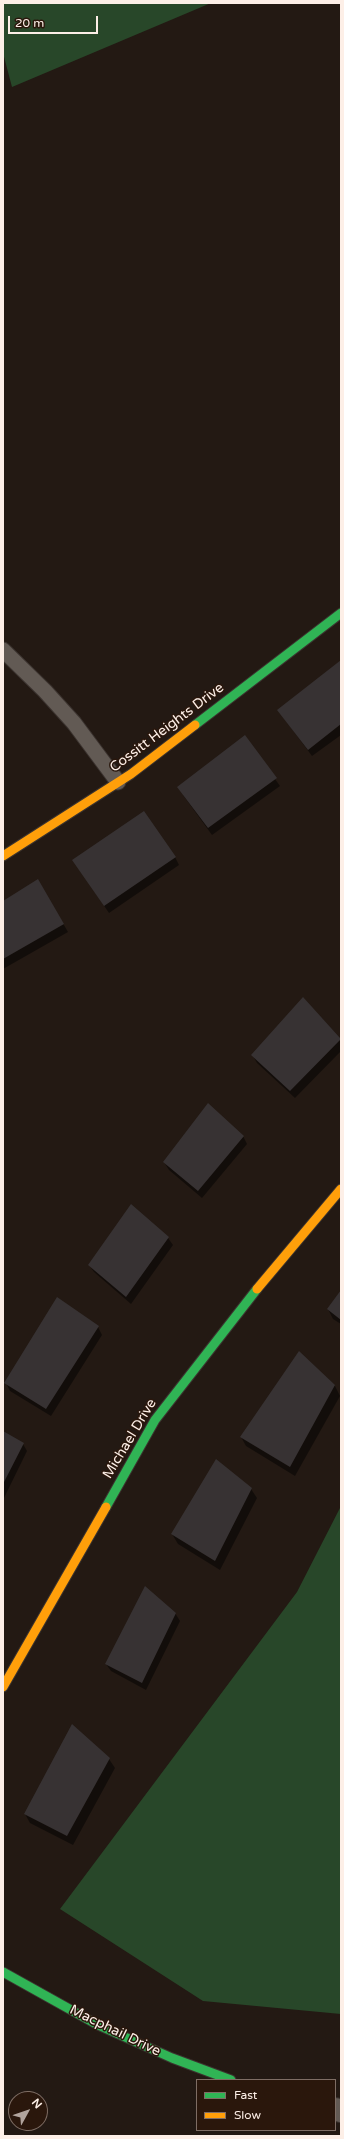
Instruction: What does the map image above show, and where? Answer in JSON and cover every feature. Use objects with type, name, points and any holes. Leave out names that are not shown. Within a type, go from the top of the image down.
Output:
[{"type":"street","name":"Cossitt Heights Drive","points":[[3,856],[118,782],[341,613]]},
{"type":"street","name":"Michael Drive","points":[[3,1687],[155,1420],[274,1265],[341,1189]]},
{"type":"street","name":"Macphail Drive","points":[[3,1972],[98,2025],[172,2058],[228,2079]]},
{"type":"lane","points":[[3,650],[45,691],[74,723],[118,782]]},
{"type":"green space","points":[[3,3],[211,3],[12,87],[3,53]]},
{"type":"green space","points":[[341,1506],[341,2014],[203,2001],[60,1909],[297,1592]]},
{"type":"building","points":[[341,660],[341,724],[308,750],[277,710]]},
{"type":"building","points":[[245,735],[277,778],[208,828],[177,787]]},
{"type":"building","points":[[144,811],[176,857],[104,906],[72,860]]},
{"type":"building","points":[[38,879],[64,924],[3,959],[3,901]]},
{"type":"building","points":[[303,997],[341,1039],[290,1091],[251,1055]]},
{"type":"building","points":[[208,1103],[244,1136],[198,1191],[163,1162]]},
{"type":"building","points":[[131,1204],[169,1237],[126,1297],[88,1265]]},
{"type":"building","points":[[341,1290],[341,1320],[327,1309]]},
{"type":"building","points":[[57,1297],[99,1326],[46,1409],[4,1383]]},
{"type":"building","points":[[299,1351],[335,1385],[290,1467],[240,1437]]},
{"type":"building","points":[[3,1431],[24,1443],[3,1484]]},
{"type":"building","points":[[216,1459],[252,1488],[215,1561],[171,1534]]},
{"type":"building","points":[[145,1586],[176,1613],[142,1683],[105,1664]]},
{"type":"building","points":[[72,1724],[110,1758],[67,1836],[24,1814]]},
{"type":"traffic: fast","points":[[195,725],[341,613]]},
{"type":"traffic: fast","points":[[106,1507],[155,1420],[257,1289]]},
{"type":"traffic: fast","points":[[3,1972],[98,2025],[172,2058],[228,2079]]},
{"type":"traffic: slow","points":[[3,856],[131,774],[195,725]]},
{"type":"traffic: slow","points":[[257,1289],[341,1189]]},
{"type":"traffic: slow","points":[[3,1687],[106,1507]]}]
